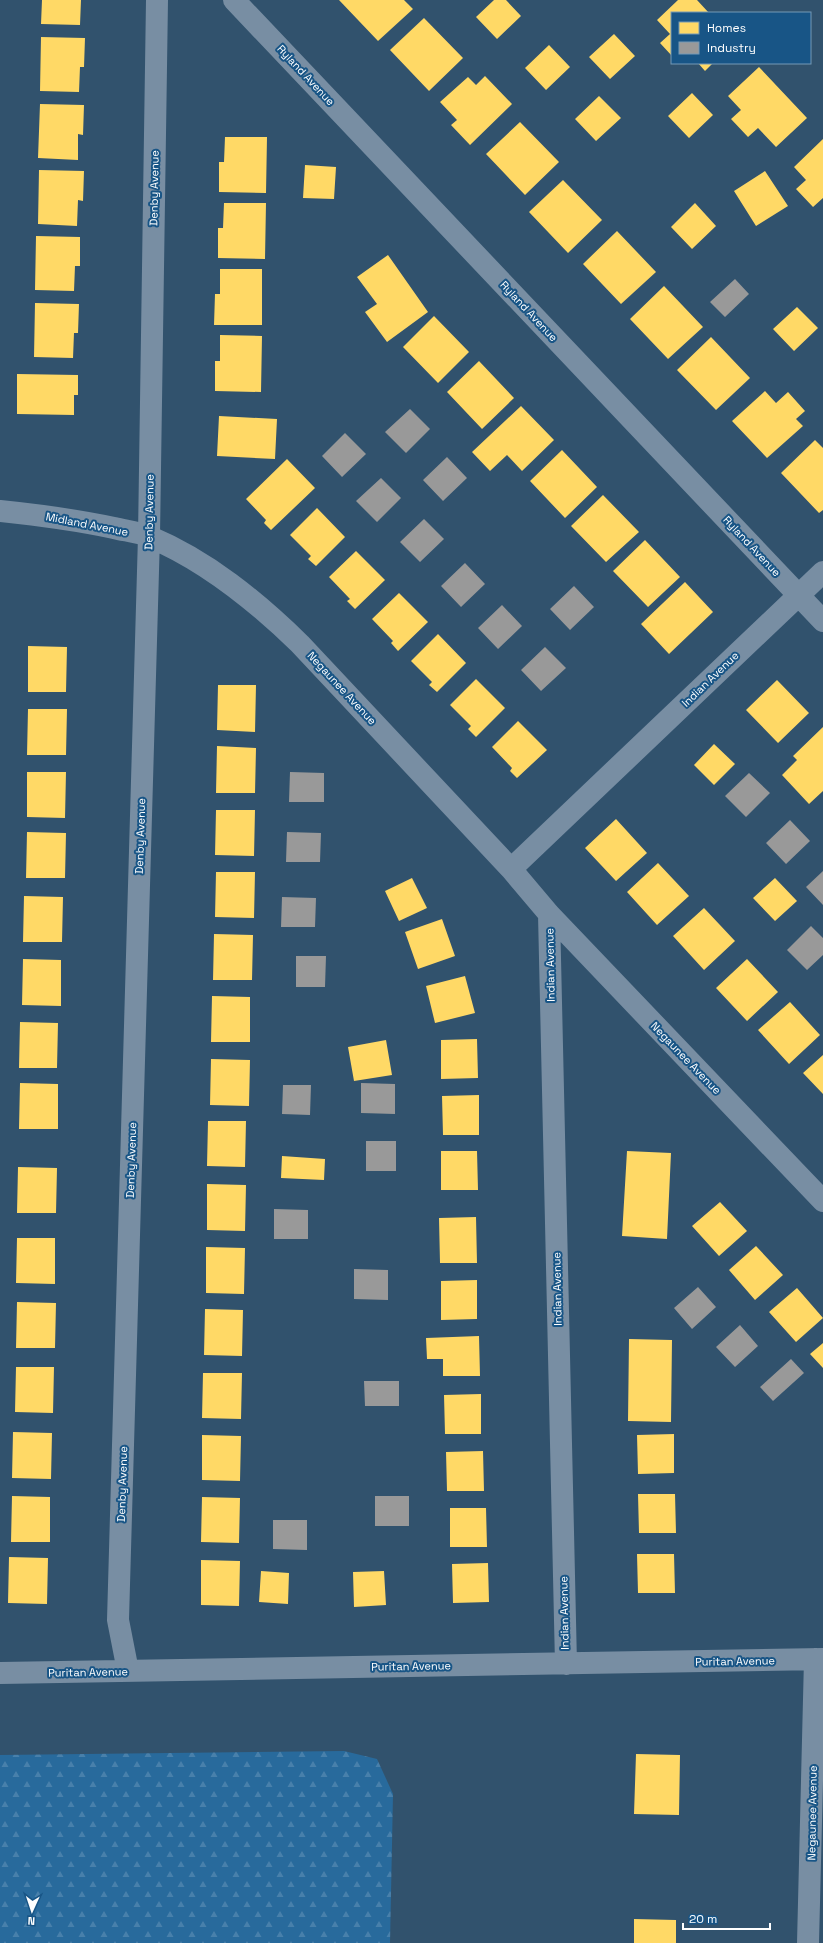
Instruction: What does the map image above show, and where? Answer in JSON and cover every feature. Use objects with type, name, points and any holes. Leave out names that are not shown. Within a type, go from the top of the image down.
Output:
[{"type":"street","name":"Denby Avenue","points":[[128,1671],[118,1620],[149,536],[157,0]]},
{"type":"street","name":"Ryland Avenue","points":[[234,0],[823,621]]},
{"type":"street","name":"Midland Avenue","points":[[0,511],[72,519],[149,536]]},
{"type":"street","name":"Negaunee Avenue","points":[[149,536],[210,569],[242,592],[272,617],[300,644],[511,869],[549,914],[823,1201]]},
{"type":"street","name":"Indian Avenue","points":[[511,869],[823,572]]},
{"type":"street","name":"Indian Avenue","points":[[549,914],[566,1664]]},
{"type":"street","name":"Negaunee Avenue","points":[[808,1943],[819,1659]]},
{"type":"street","name":"Puritan Avenue","points":[[0,1673],[819,1659]]},
{"type":"green space","points":[[344,1751],[377,1759],[393,1794],[390,1943],[0,1943],[0,1755]]},
{"type":"building: Homes","points":[[42,0],[81,0],[80,25],[41,24]]},
{"type":"building: Homes","points":[[339,0],[404,0],[413,9],[378,41]]},
{"type":"building: Homes","points":[[494,0],[506,0],[521,16],[497,39],[476,17]]},
{"type":"building: Homes","points":[[678,0],[697,0],[708,12],[671,12],[671,55],[660,43],[670,34],[657,20]]},
{"type":"building: Homes","points":[[424,18],[463,58],[429,91],[390,50]]},
{"type":"building: Homes","points":[[614,34],[635,56],[610,79],[589,57]]},
{"type":"building: Homes","points":[[41,37],[85,38],[84,67],[80,67],[79,92],[40,91]]},
{"type":"building: Homes","points":[[549,45],[570,67],[546,90],[525,68]]},
{"type":"building: Homes","points":[[699,64],[712,64],[705,71]]},
{"type":"building: Homes","points":[[759,67],[807,118],[776,147],[758,128],[748,137],[731,119],[741,110],[728,96]]},
{"type":"building: Homes","points":[[485,76],[512,104],[470,145],[451,125],[457,120],[440,102],[468,77],[476,85]]},
{"type":"building: Homes","points":[[692,93],[713,115],[689,138],[668,116]]},
{"type":"building: Homes","points":[[599,96],[621,118],[596,141],[575,119]]},
{"type":"building: Homes","points":[[40,104],[84,105],[83,135],[78,134],[78,160],[38,158]]},
{"type":"building: Homes","points":[[520,122],[559,162],[525,195],[486,154]]},
{"type":"building: Homes","points":[[225,137],[267,137],[266,193],[219,192],[219,162],[224,162]]},
{"type":"building: Homes","points":[[823,139],[823,198],[813,207],[796,189],[806,180],[794,167]]},
{"type":"building: Homes","points":[[305,165],[336,167],[334,199],[303,198]]},
{"type":"building: Homes","points":[[39,170],[84,171],[83,201],[78,200],[77,226],[38,224]]},
{"type":"building: Homes","points":[[765,171],[788,206],[756,226],[734,191]]},
{"type":"building: Homes","points":[[563,180],[602,220],[568,253],[529,212]]},
{"type":"building: Homes","points":[[224,203],[266,203],[265,259],[218,258],[218,228],[223,228]]},
{"type":"building: Homes","points":[[695,203],[716,226],[692,249],[671,227]]},
{"type":"building: Homes","points":[[617,231],[656,272],[621,304],[583,264]]},
{"type":"building: Homes","points":[[36,236],[80,237],[80,266],[75,266],[74,291],[35,290]]},
{"type":"building: Homes","points":[[388,255],[428,312],[387,342],[365,312],[377,304],[357,277]]},
{"type":"building: Homes","points":[[220,269],[262,269],[262,325],[214,325],[215,294],[220,294]]},
{"type":"building: Homes","points":[[664,286],[703,327],[668,359],[630,319]]},
{"type":"building: Homes","points":[[35,303],[79,304],[78,333],[74,333],[73,358],[34,357]]},
{"type":"building: Homes","points":[[797,307],[818,328],[794,351],[773,329]]},
{"type":"building: Homes","points":[[434,316],[469,352],[438,383],[403,347]]},
{"type":"building: Homes","points":[[220,335],[262,336],[261,392],[215,391],[215,361],[220,361]]},
{"type":"building: Homes","points":[[711,337],[750,378],[716,410],[677,370]]},
{"type":"building: Homes","points":[[479,361],[514,398],[482,429],[447,392]]},
{"type":"building: Homes","points":[[17,374],[78,375],[78,395],[74,395],[74,415],[17,414]]},
{"type":"building: Homes","points":[[765,391],[776,403],[788,392],[805,411],[796,419],[803,426],[767,458],[732,421]]},
{"type":"building: Homes","points":[[521,406],[554,440],[522,471],[507,455],[490,471],[472,452]]},
{"type":"building: Homes","points":[[219,416],[277,419],[275,459],[217,456]]},
{"type":"building: Homes","points":[[815,440],[823,448],[823,510],[819,513],[781,473]]},
{"type":"building: Homes","points":[[562,450],[597,487],[565,518],[530,481]]},
{"type":"building: Homes","points":[[287,459],[315,488],[271,530],[264,523],[266,520],[246,499]]},
{"type":"building: Homes","points":[[603,495],[639,532],[606,562],[571,526]]},
{"type":"building: Homes","points":[[317,508],[345,537],[316,566],[308,559],[311,556],[290,535]]},
{"type":"building: Homes","points":[[645,540],[680,577],[648,607],[613,571]]},
{"type":"building: Homes","points":[[356,551],[385,580],[355,609],[347,601],[350,599],[329,577]]},
{"type":"building: Homes","points":[[685,582],[713,612],[669,654],[641,624]]},
{"type":"building: Homes","points":[[399,593],[428,622],[398,651],[391,643],[393,641],[372,619]]},
{"type":"building: Homes","points":[[438,634],[466,663],[437,692],[429,685],[432,682],[411,661]]},
{"type":"building: Homes","points":[[28,646],[67,647],[66,692],[28,692]]},
{"type":"building: Homes","points":[[476,679],[505,708],[476,737],[468,729],[471,726],[450,705]]},
{"type":"building: Homes","points":[[777,680],[809,713],[778,743],[746,710]]},
{"type":"building: Homes","points":[[218,685],[256,685],[255,732],[217,730]]},
{"type":"building: Homes","points":[[28,709],[67,709],[66,755],[27,755]]},
{"type":"building: Homes","points":[[518,721],[547,750],[517,778],[510,771],[512,768],[492,747]]},
{"type":"building: Homes","points":[[823,727],[823,791],[809,804],[782,775],[797,760],[793,756]]},
{"type":"building: Homes","points":[[714,744],[735,764],[714,785],[694,765]]},
{"type":"building: Homes","points":[[217,746],[256,748],[255,793],[216,793]]},
{"type":"building: Homes","points":[[27,772],[66,772],[65,818],[27,817]]},
{"type":"building: Homes","points":[[216,810],[255,810],[254,856],[215,855]]},
{"type":"building: Homes","points":[[616,819],[647,853],[616,881],[585,848]]},
{"type":"building: Homes","points":[[27,832],[66,833],[65,878],[26,878]]},
{"type":"building: Homes","points":[[658,863],[689,896],[657,925],[627,892]]},
{"type":"building: Homes","points":[[216,872],[255,872],[254,918],[215,917]]},
{"type":"building: Homes","points":[[412,878],[427,908],[399,921],[385,891]]},
{"type":"building: Homes","points":[[775,878],[797,901],[775,921],[753,898]]},
{"type":"building: Homes","points":[[24,896],[63,897],[62,942],[23,942]]},
{"type":"building: Homes","points":[[704,908],[735,941],[704,970],[673,936]]},
{"type":"building: Homes","points":[[442,919],[455,956],[418,969],[405,932]]},
{"type":"building: Homes","points":[[214,934],[253,935],[252,980],[213,980]]},
{"type":"building: Homes","points":[[23,959],[61,960],[61,1006],[22,1005]]},
{"type":"building: Homes","points":[[747,959],[778,992],[747,1021],[716,988]]},
{"type":"building: Homes","points":[[465,976],[475,1013],[435,1023],[426,986]]},
{"type":"building: Homes","points":[[212,996],[250,997],[250,1042],[211,1042]]},
{"type":"building: Homes","points":[[790,1002],[820,1035],[789,1064],[758,1030]]},
{"type":"building: Homes","points":[[20,1022],[58,1023],[57,1068],[19,1068]]},
{"type":"building: Homes","points":[[477,1039],[478,1078],[441,1079],[441,1040]]},
{"type":"building: Homes","points":[[386,1040],[392,1075],[354,1081],[348,1047]]},
{"type":"building: Homes","points":[[823,1055],[823,1094],[803,1073]]},
{"type":"building: Homes","points":[[211,1059],[250,1060],[249,1106],[210,1105]]},
{"type":"building: Homes","points":[[20,1083],[58,1084],[58,1129],[19,1129]]},
{"type":"building: Homes","points":[[479,1095],[479,1135],[443,1135],[442,1096]]},
{"type":"building: Homes","points":[[208,1121],[246,1121],[245,1167],[207,1166]]},
{"type":"building: Homes","points":[[441,1151],[477,1151],[478,1190],[441,1190]]},
{"type":"building: Homes","points":[[627,1151],[671,1153],[667,1239],[622,1236]]},
{"type":"building: Homes","points":[[282,1156],[325,1159],[324,1180],[281,1178]]},
{"type":"building: Homes","points":[[18,1167],[57,1168],[56,1213],[17,1213]]},
{"type":"building: Homes","points":[[207,1184],[246,1185],[245,1231],[207,1230]]},
{"type":"building: Homes","points":[[720,1202],[747,1231],[719,1256],[692,1226]]},
{"type":"building: Homes","points":[[476,1217],[477,1263],[440,1263],[439,1218]]},
{"type":"building: Homes","points":[[17,1238],[55,1238],[55,1284],[16,1283]]},
{"type":"building: Homes","points":[[756,1246],[783,1275],[755,1300],[729,1270]]},
{"type":"building: Homes","points":[[206,1247],[245,1248],[244,1294],[206,1293]]},
{"type":"building: Homes","points":[[477,1280],[477,1319],[441,1320],[441,1281]]},
{"type":"building: Homes","points":[[797,1288],[823,1318],[796,1342],[769,1312]]},
{"type":"building: Homes","points":[[17,1302],[56,1303],[55,1348],[16,1348]]},
{"type":"building: Homes","points":[[205,1309],[243,1310],[242,1356],[204,1355]]},
{"type":"building: Homes","points":[[479,1336],[480,1376],[443,1376],[443,1359],[427,1359],[426,1338]]},
{"type":"building: Homes","points":[[629,1339],[672,1340],[671,1422],[628,1421]]},
{"type":"building: Homes","points":[[823,1343],[823,1368],[810,1354]]},
{"type":"building: Homes","points":[[16,1367],[54,1367],[53,1413],[15,1412]]},
{"type":"building: Homes","points":[[203,1373],[242,1373],[241,1419],[202,1418]]},
{"type":"building: Homes","points":[[481,1394],[481,1434],[445,1434],[444,1395]]},
{"type":"building: Homes","points":[[13,1432],[52,1433],[51,1479],[12,1478]]},
{"type":"building: Homes","points":[[674,1434],[674,1473],[638,1474],[637,1435]]},
{"type":"building: Homes","points":[[202,1435],[241,1436],[240,1481],[202,1480]]},
{"type":"building: Homes","points":[[483,1451],[484,1491],[447,1491],[446,1452]]},
{"type":"building: Homes","points":[[638,1494],[675,1494],[676,1533],[639,1533]]},
{"type":"building: Homes","points":[[12,1496],[50,1497],[50,1542],[11,1542]]},
{"type":"building: Homes","points":[[202,1497],[240,1498],[239,1543],[201,1542]]},
{"type":"building: Homes","points":[[450,1508],[486,1508],[487,1547],[450,1547]]},
{"type":"building: Homes","points":[[637,1554],[674,1554],[675,1593],[638,1593]]},
{"type":"building: Homes","points":[[9,1557],[48,1558],[47,1604],[8,1603]]},
{"type":"building: Homes","points":[[201,1560],[240,1561],[239,1606],[201,1605]]},
{"type":"building: Homes","points":[[488,1563],[489,1602],[453,1603],[452,1564]]},
{"type":"building: Homes","points":[[261,1571],[289,1573],[288,1604],[259,1602]]},
{"type":"building: Homes","points":[[384,1571],[386,1605],[354,1607],[353,1572]]},
{"type":"building: Homes","points":[[636,1754],[680,1755],[679,1815],[634,1814]]},
{"type":"building: Homes","points":[[634,1919],[676,1920],[676,1943],[634,1943]]},
{"type":"building: Industry","points":[[735,279],[749,294],[725,317],[710,302]]},
{"type":"building: Industry","points":[[410,409],[430,429],[406,453],[385,432]]},
{"type":"building: Industry","points":[[345,433],[366,454],[342,477],[322,456]]},
{"type":"building: Industry","points":[[447,457],[467,478],[443,501],[423,480]]},
{"type":"building: Industry","points":[[381,478],[401,498],[377,522],[356,501]]},
{"type":"building: Industry","points":[[424,519],[444,539],[420,562],[400,542]]},
{"type":"building: Industry","points":[[465,563],[485,584],[461,607],[441,586]]},
{"type":"building: Industry","points":[[574,586],[594,607],[570,630],[550,609]]},
{"type":"building: Industry","points":[[502,605],[522,626],[498,649],[478,628]]},
{"type":"building: Industry","points":[[545,647],[566,668],[541,691],[521,670]]},
{"type":"building: Industry","points":[[290,772],[324,773],[324,802],[289,802]]},
{"type":"building: Industry","points":[[749,773],[770,793],[746,817],[725,796]]},
{"type":"building: Industry","points":[[790,820],[810,841],[786,864],[766,843]]},
{"type":"building: Industry","points":[[287,832],[321,833],[320,862],[286,862]]},
{"type":"building: Industry","points":[[823,871],[823,905],[806,887]]},
{"type":"building: Industry","points":[[282,897],[316,898],[315,927],[281,927]]},
{"type":"building: Industry","points":[[811,926],[823,938],[823,955],[807,970],[787,950]]},
{"type":"building: Industry","points":[[296,956],[326,956],[325,987],[296,987]]},
{"type":"building: Industry","points":[[361,1083],[395,1084],[395,1114],[361,1113]]},
{"type":"building: Industry","points":[[283,1085],[311,1085],[310,1115],[282,1114]]},
{"type":"building: Industry","points":[[366,1141],[396,1141],[396,1171],[366,1171]]},
{"type":"building: Industry","points":[[274,1209],[308,1210],[308,1239],[274,1239]]},
{"type":"building: Industry","points":[[354,1269],[388,1270],[388,1300],[354,1299]]},
{"type":"building: Industry","points":[[698,1287],[716,1307],[692,1329],[674,1308]]},
{"type":"building: Industry","points":[[740,1325],[758,1346],[735,1367],[716,1347]]},
{"type":"building: Industry","points":[[791,1359],[804,1373],[773,1401],[760,1387]]},
{"type":"building: Industry","points":[[364,1381],[399,1381],[399,1406],[365,1406]]},
{"type":"building: Industry","points":[[375,1496],[409,1496],[409,1526],[375,1526]]},
{"type":"building: Industry","points":[[273,1520],[307,1520],[307,1550],[273,1549]]}]
